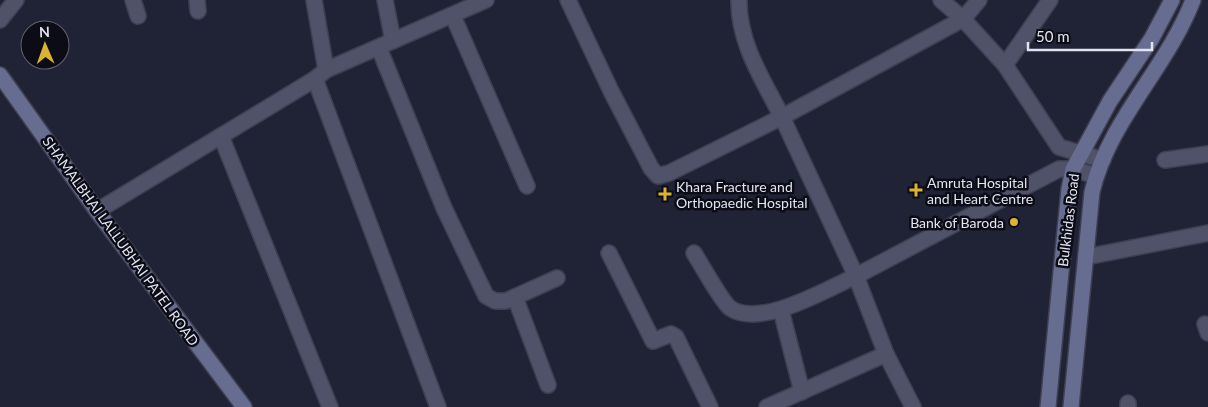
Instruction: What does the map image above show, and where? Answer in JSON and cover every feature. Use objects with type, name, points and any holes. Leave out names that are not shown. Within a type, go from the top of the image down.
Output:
[{"type":"street","points":[[0,20],[16,0]]},
{"type":"street","points":[[133,0],[138,16]]},
{"type":"street","points":[[314,0],[321,75],[438,407]]},
{"type":"street","points":[[385,0],[393,41]]},
{"type":"street","points":[[97,211],[321,75],[486,0]]},
{"type":"street","points":[[568,0],[611,91],[651,168],[658,176],[669,173],[782,116],[963,18],[979,0]]},
{"type":"street","points":[[738,0],[738,13],[745,42],[782,116],[856,276],[886,354],[913,407]]},
{"type":"street","points":[[940,0],[963,18],[1005,65],[1059,147],[1103,160]]},
{"type":"street","points":[[1005,65],[1050,0]]},
{"type":"street","name":"Bulkhidas Road","points":[[1048,407],[1069,188],[1073,169],[1110,102],[1152,38],[1172,0]]},
{"type":"street","name":"Bulkhidas Road","points":[[1071,407],[1092,192],[1096,176],[1126,113],[1170,46],[1194,0]]},
{"type":"street","points":[[452,16],[527,186]]},
{"type":"street","points":[[379,48],[444,208],[486,296],[495,301],[506,301],[558,278]]},
{"type":"street","name":"SHAMALBHAI LALLUBHAI PATEL ROAD","points":[[0,74],[97,211],[244,407]]},
{"type":"street","points":[[221,136],[330,407]]},
{"type":"street","points":[[1165,160],[1208,154]]},
{"type":"street","points":[[694,253],[729,308],[750,315],[781,310],[856,276],[1059,169],[1073,169],[1096,176]]},
{"type":"street","points":[[1086,256],[1208,233]]},
{"type":"street","points":[[609,252],[654,341],[671,334],[676,337],[710,407]]},
{"type":"street","points":[[515,297],[548,385]]},
{"type":"street","points":[[781,310],[802,392]]},
{"type":"street","points":[[767,407],[886,354]]},
{"type":"place","name":"Amruta Hospital and Heart Centre","points":[[916,190]]},
{"type":"place","name":"Khara Fracture and Orthopaedic Hospital","points":[[665,194]]},
{"type":"place","name":"Bank of Baroda","points":[[1014,222]]}]
